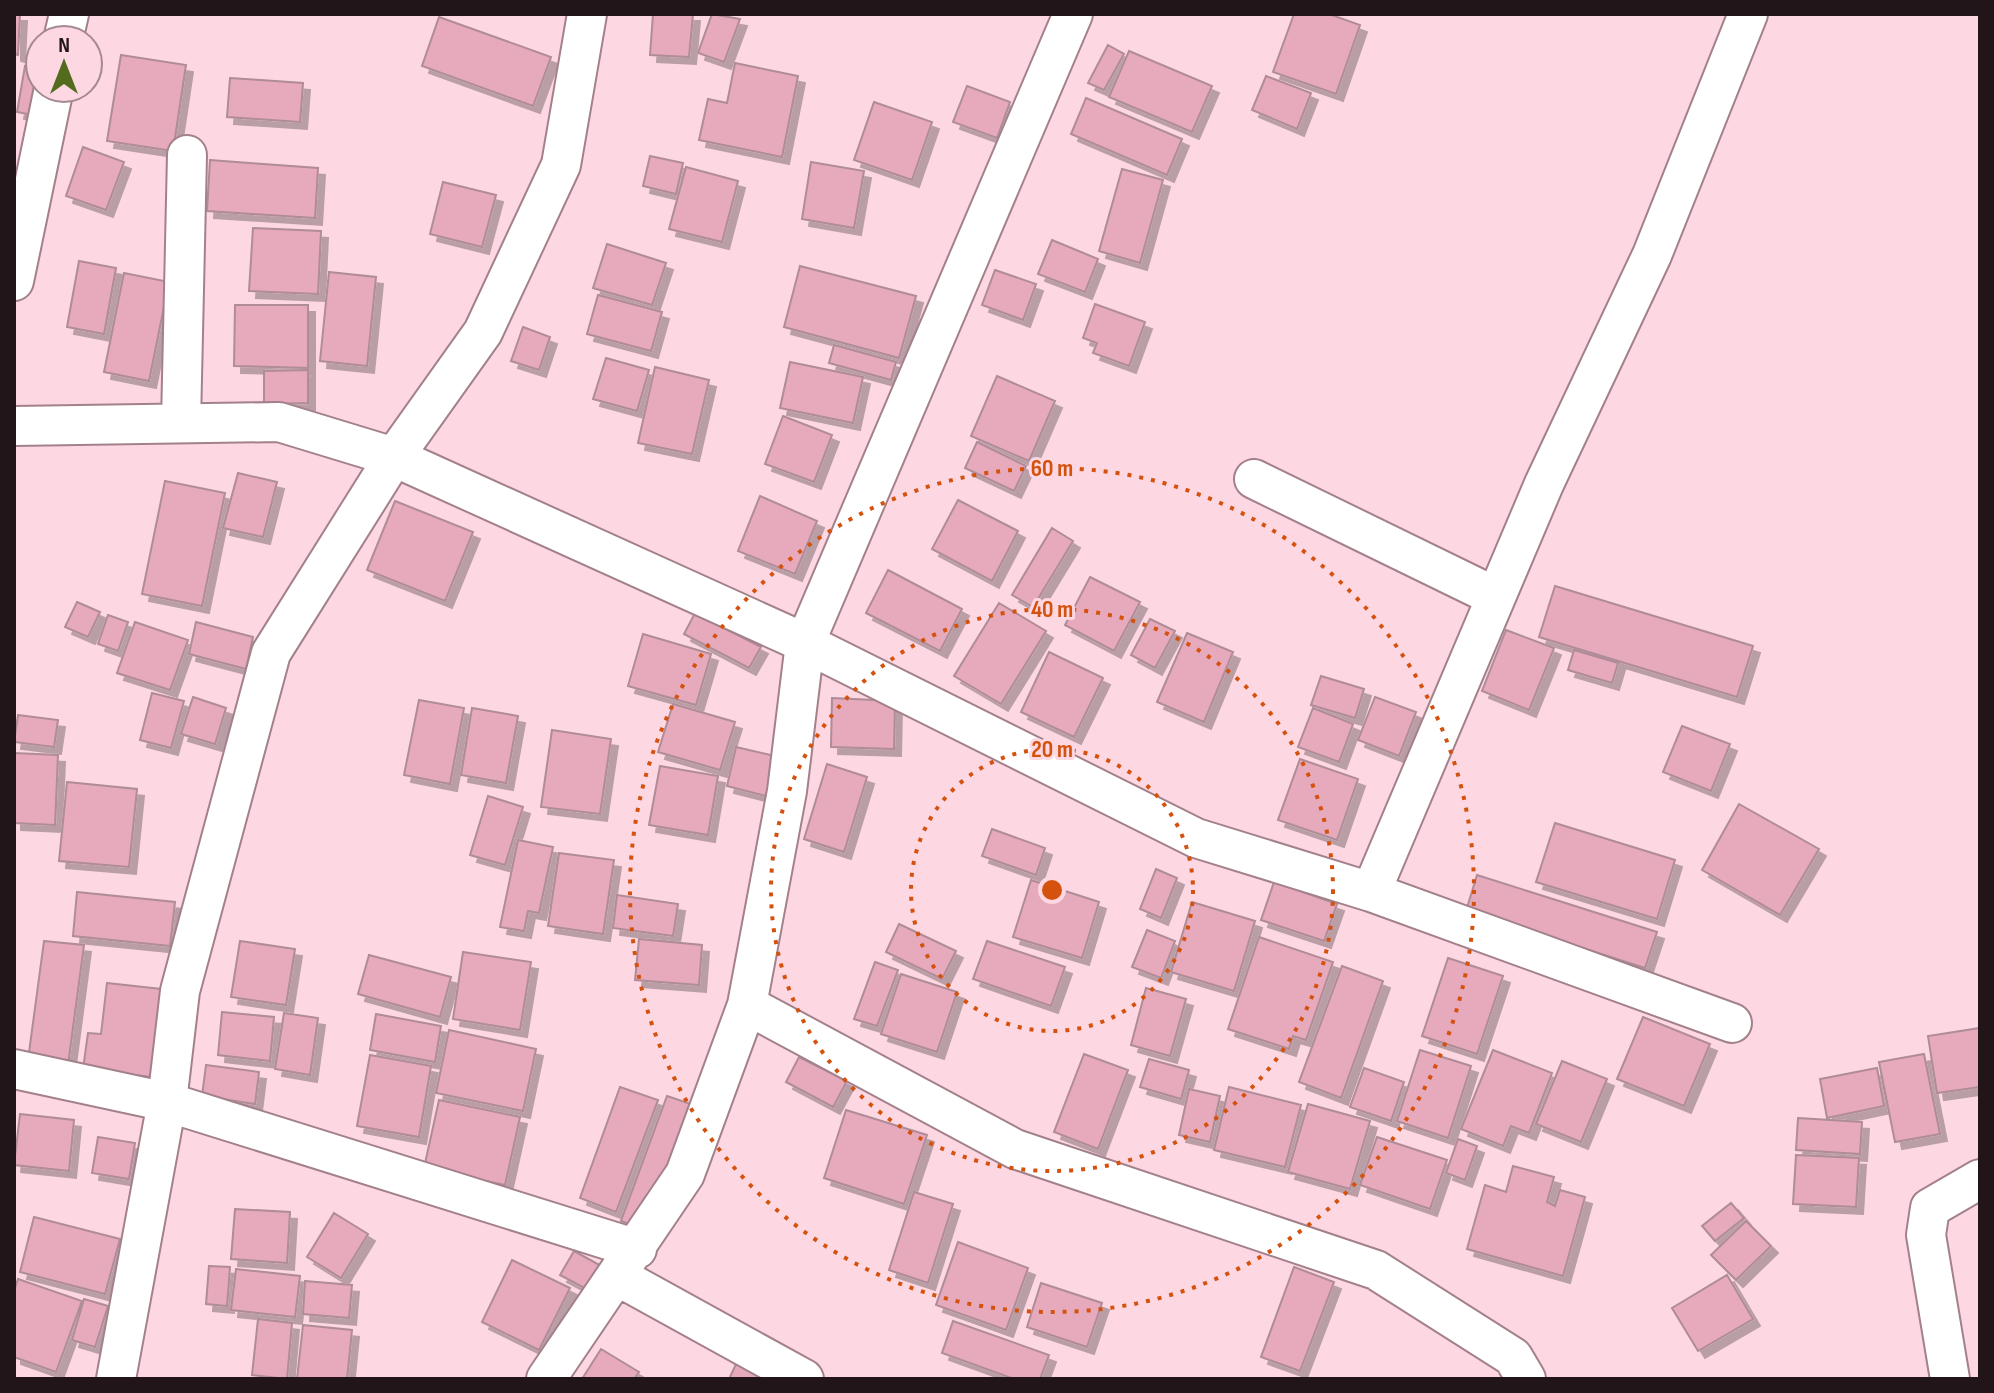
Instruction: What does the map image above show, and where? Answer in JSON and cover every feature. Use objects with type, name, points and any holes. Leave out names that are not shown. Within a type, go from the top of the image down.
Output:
[{"type":"street","points":[[116,1379],[167,1102],[180,991],[271,653],[394,457],[483,332],[561,165],[587,14]]},
{"type":"street","points":[[546,1379],[628,1263],[685,1174],[747,1005],[787,791],[805,643],[1073,14]]},
{"type":"street","points":[[1371,892],[1544,484],[1652,255],[1748,14]]},
{"type":"street","points":[[14,281],[51,104]]},
{"type":"street","points":[[181,423],[187,155]]},
{"type":"street","points":[[14,426],[279,422],[394,457],[805,643],[1196,838],[1371,892],[1732,1023]]},
{"type":"street","points":[[1254,479],[1496,597]]},
{"type":"street","points":[[747,1005],[1015,1149],[1376,1270],[1513,1357],[1526,1379]]},
{"type":"street","points":[[14,1069],[167,1102],[628,1263],[804,1379]]},
{"type":"street","points":[[1950,1379],[1926,1235],[1930,1208],[1980,1179]]},
{"type":"building","points":[[14,14],[20,14],[18,55],[14,54]]},
{"type":"building","points":[[653,14],[693,14],[689,57],[650,55]]},
{"type":"building","points":[[712,14],[740,19],[724,62],[698,53]]},
{"type":"building","points":[[1294,14],[1329,14],[1360,25],[1336,94],[1273,72]]},
{"type":"building","points":[[439,17],[551,57],[533,106],[422,66]]},
{"type":"building","points":[[1108,45],[1124,54],[1104,90],[1088,83]]},
{"type":"building","points":[[1129,51],[1212,86],[1192,132],[1109,97]]},
{"type":"building","points":[[121,55],[186,65],[173,151],[107,141]]},
{"type":"building","points":[[735,63],[798,76],[782,157],[699,140],[708,99],[727,103]]},
{"type":"building","points":[[24,72],[24,104],[39,104],[38,116],[17,112]]},
{"type":"building","points":[[1266,76],[1311,93],[1297,129],[1252,110]]},
{"type":"building","points":[[230,78],[303,83],[300,122],[227,117]]},
{"type":"building","points":[[967,86],[1010,102],[997,138],[953,122]]},
{"type":"building","points":[[1086,98],[1182,139],[1167,175],[1071,134]]},
{"type":"building","points":[[874,102],[932,122],[912,180],[854,160]]},
{"type":"building","points":[[83,147],[124,162],[106,210],[66,196]]},
{"type":"building","points":[[650,156],[683,163],[676,194],[643,186]]},
{"type":"building","points":[[210,160],[318,168],[315,218],[207,211]]},
{"type":"building","points":[[811,162],[864,171],[854,228],[802,219]]},
{"type":"building","points":[[686,167],[738,181],[722,242],[669,229]]},
{"type":"building","points":[[1122,169],[1163,180],[1140,263],[1099,251]]},
{"type":"building","points":[[443,182],[496,195],[482,247],[430,234]]},
{"type":"building","points":[[253,228],[321,231],[318,294],[249,291]]},
{"type":"building","points":[[1052,240],[1098,259],[1085,292],[1038,274]]},
{"type":"building","points":[[607,244],[666,263],[652,305],[593,288]]},
{"type":"building","points":[[79,261],[116,268],[104,334],[67,327]]},
{"type":"building","points":[[800,266],[916,296],[899,358],[784,327]]},
{"type":"building","points":[[995,270],[1036,284],[1023,320],[982,305]]},
{"type":"building","points":[[329,272],[376,277],[367,366],[320,361]]},
{"type":"building","points":[[124,273],[169,282],[149,381],[104,372]]},
{"type":"building","points":[[598,295],[662,312],[651,351],[587,334]]},
{"type":"building","points":[[1095,304],[1145,322],[1129,366],[1093,353],[1097,343],[1083,338]]},
{"type":"building","points":[[235,305],[308,305],[308,368],[234,366]]},
{"type":"building","points":[[523,327],[550,337],[539,370],[511,361]]},
{"type":"building","points":[[834,345],[896,362],[891,380],[829,363]]},
{"type":"building","points":[[606,358],[649,370],[637,411],[593,399]]},
{"type":"building","points":[[790,362],[863,377],[853,423],[780,408]]},
{"type":"building","points":[[655,367],[709,380],[692,454],[638,443]]},
{"type":"building","points":[[308,370],[308,403],[264,404],[264,371]]},
{"type":"building","points":[[997,376],[1055,401],[1029,461],[971,436]]},
{"type":"building","points":[[783,416],[832,435],[814,482],[765,464]]},
{"type":"building","points":[[977,442],[1026,466],[1014,491],[965,468]]},
{"type":"building","points":[[238,473],[277,482],[263,537],[223,528]]},
{"type":"building","points":[[165,481],[225,493],[202,606],[142,594]]},
{"type":"building","points":[[760,496],[817,521],[795,574],[738,551]]},
{"type":"building","points":[[958,500],[1018,531],[992,581],[932,549]]},
{"type":"building","points":[[395,501],[473,532],[445,601],[367,570]]},
{"type":"building","points":[[1052,528],[1073,541],[1033,607],[1012,595]]},
{"type":"building","points":[[888,570],[962,609],[940,651],[866,613]]},
{"type":"building","points":[[1090,577],[1140,602],[1114,651],[1065,625]]},
{"type":"building","points":[[1555,586],[1753,646],[1737,697],[1539,637]]},
{"type":"building","points":[[77,602],[100,612],[88,637],[65,627]]},
{"type":"building","points":[[999,603],[1046,631],[1001,704],[954,676]]},
{"type":"building","points":[[695,613],[761,647],[749,668],[684,634]]},
{"type":"building","points":[[108,615],[128,622],[118,651],[98,644]]},
{"type":"building","points":[[1150,619],[1175,631],[1155,668],[1131,655]]},
{"type":"building","points":[[135,622],[188,640],[170,690],[117,673]]},
{"type":"building","points":[[196,622],[253,637],[246,669],[189,654]]},
{"type":"building","points":[[1506,630],[1554,648],[1529,710],[1482,691]]},
{"type":"building","points":[[1187,633],[1233,652],[1204,722],[1157,702]]},
{"type":"building","points":[[643,634],[711,654],[696,705],[628,686]]},
{"type":"building","points":[[1574,650],[1618,663],[1612,683],[1568,670]]},
{"type":"building","points":[[1049,652],[1103,678],[1074,737],[1021,712]]},
{"type":"building","points":[[1321,676],[1364,689],[1355,718],[1311,705]]},
{"type":"building","points":[[152,693],[184,701],[171,748],[140,740]]},
{"type":"building","points":[[193,697],[226,708],[215,744],[181,734]]},
{"type":"building","points":[[1375,697],[1416,712],[1399,756],[1358,740]]},
{"type":"building","points":[[832,698],[895,701],[894,749],[831,747]]},
{"type":"building","points":[[419,700],[464,708],[450,784],[404,775]]},
{"type":"building","points":[[673,704],[735,722],[720,770],[658,752]]},
{"type":"building","points":[[472,708],[518,716],[506,783],[461,775]]},
{"type":"building","points":[[1313,708],[1353,724],[1339,762],[1298,747]]},
{"type":"building","points":[[18,715],[58,720],[54,747],[14,742]]},
{"type":"building","points":[[1682,726],[1730,744],[1711,791],[1663,772]]},
{"type":"building","points":[[552,730],[611,739],[600,814],[541,807]]},
{"type":"building","points":[[736,747],[775,756],[766,796],[727,786]]},
{"type":"building","points":[[14,753],[58,755],[55,825],[14,823]]},
{"type":"building","points":[[1300,759],[1358,779],[1337,840],[1278,820]]},
{"type":"building","points":[[827,764],[867,777],[844,852],[804,839]]},
{"type":"building","points":[[660,766],[718,776],[708,835],[649,825]]},
{"type":"building","points":[[67,782],[137,789],[129,867],[59,861]]},
{"type":"building","points":[[488,796],[523,807],[505,865],[470,855]]},
{"type":"building","points":[[1739,804],[1819,849],[1780,915],[1702,870]]},
{"type":"building","points":[[1555,823],[1675,860],[1657,919],[1536,882]]},
{"type":"building","points":[[992,829],[1045,848],[1036,875],[982,856]]},
{"type":"building","points":[[518,840],[553,847],[539,913],[528,911],[524,931],[500,927]]},
{"type":"building","points":[[559,853],[614,860],[603,934],[548,926]]},
{"type":"building","points":[[1156,869],[1177,878],[1161,918],[1140,909]]},
{"type":"building","points":[[1477,875],[1657,932],[1645,968],[1466,911]]},
{"type":"building","points":[[1031,880],[1099,902],[1082,958],[1013,937]]},
{"type":"building","points":[[1274,882],[1337,904],[1324,941],[1261,920]]},
{"type":"building","points":[[77,892],[175,902],[170,946],[73,936]]},
{"type":"building","points":[[617,895],[678,904],[673,936],[613,928]]},
{"type":"building","points":[[1192,902],[1255,921],[1234,991],[1171,972]]},
{"type":"building","points":[[899,924],[956,951],[942,979],[886,952]]},
{"type":"building","points":[[1147,930],[1175,941],[1161,978],[1132,967]]},
{"type":"building","points":[[1259,937],[1333,962],[1306,1040],[1293,1036],[1289,1049],[1228,1029]]},
{"type":"building","points":[[639,939],[702,945],[699,985],[635,980]]},
{"type":"building","points":[[44,941],[84,945],[68,1065],[28,1060]]},
{"type":"building","points":[[240,941],[295,949],[286,1005],[231,997]]},
{"type":"building","points":[[987,941],[1065,967],[1051,1006],[973,979]]},
{"type":"building","points":[[463,952],[531,962],[520,1030],[453,1019]]},
{"type":"building","points":[[369,955],[451,977],[440,1017],[358,994]]},
{"type":"building","points":[[1448,958],[1503,976],[1477,1054],[1422,1036]]},
{"type":"building","points":[[875,962],[898,970],[877,1026],[854,1019]]},
{"type":"building","points":[[1342,966],[1383,981],[1341,1098],[1299,1082]]},
{"type":"building","points":[[901,974],[957,992],[937,1052],[881,1034]]},
{"type":"building","points":[[107,983],[161,989],[152,1077],[83,1069],[88,1033],[101,1034]]},
{"type":"building","points":[[1146,988],[1186,999],[1170,1056],[1131,1045]]},
{"type":"building","points":[[222,1012],[274,1017],[270,1061],[218,1055]]},
{"type":"building","points":[[284,1013],[318,1018],[310,1075],[275,1069]]},
{"type":"building","points":[[376,1014],[441,1026],[435,1062],[370,1050]]},
{"type":"building","points":[[1643,1017],[1710,1044],[1684,1106],[1617,1079]]},
{"type":"building","points":[[1980,1028],[1980,1087],[1937,1093],[1928,1036]]},
{"type":"building","points":[[449,1030],[536,1049],[523,1111],[436,1093]]},
{"type":"building","points":[[1420,1050],[1471,1066],[1448,1138],[1397,1121]]},
{"type":"building","points":[[1493,1050],[1552,1073],[1529,1133],[1511,1126],[1503,1146],[1461,1129]]},
{"type":"building","points":[[1084,1054],[1128,1070],[1098,1149],[1054,1132]]},
{"type":"building","points":[[1924,1054],[1940,1134],[1895,1142],[1879,1062]]},
{"type":"building","points":[[370,1055],[431,1066],[419,1137],[357,1126]]},
{"type":"building","points":[[799,1057],[847,1081],[833,1107],[786,1082]]},
{"type":"building","points":[[1149,1059],[1189,1070],[1181,1099],[1140,1087]]},
{"type":"building","points":[[1562,1061],[1607,1079],[1581,1142],[1536,1124]]},
{"type":"building","points":[[206,1065],[259,1072],[255,1104],[202,1096]]},
{"type":"building","points":[[1364,1068],[1404,1082],[1391,1121],[1350,1107]]},
{"type":"building","points":[[1877,1068],[1884,1106],[1827,1118],[1820,1079]]},
{"type":"building","points":[[620,1087],[658,1100],[616,1212],[580,1198]]},
{"type":"building","points":[[1229,1087],[1301,1105],[1285,1167],[1214,1150]]},
{"type":"building","points":[[1189,1089],[1220,1096],[1210,1142],[1179,1135]]},
{"type":"building","points":[[667,1096],[691,1104],[645,1230],[621,1221]]},
{"type":"building","points":[[439,1100],[520,1117],[505,1185],[424,1168]]},
{"type":"building","points":[[1308,1104],[1370,1121],[1350,1189],[1288,1172]]},
{"type":"building","points":[[846,1110],[927,1135],[904,1204],[824,1178]]},
{"type":"building","points":[[20,1114],[74,1120],[69,1171],[14,1165]]},
{"type":"building","points":[[1798,1118],[1862,1122],[1860,1154],[1796,1150]]},
{"type":"building","points":[[98,1137],[135,1143],[129,1179],[92,1173]]},
{"type":"building","points":[[1377,1137],[1447,1160],[1430,1209],[1360,1185]]},
{"type":"building","points":[[1458,1139],[1477,1146],[1465,1180],[1446,1173]]},
{"type":"building","points":[[1796,1155],[1859,1158],[1856,1207],[1793,1204]]},
{"type":"building","points":[[1513,1166],[1554,1177],[1547,1202],[1555,1206],[1560,1190],[1585,1197],[1563,1276],[1467,1249],[1485,1185],[1506,1192]]},
{"type":"building","points":[[914,1192],[953,1204],[928,1283],[889,1270]]},
{"type":"building","points":[[1731,1203],[1744,1218],[1715,1241],[1702,1226]]},
{"type":"building","points":[[235,1209],[290,1212],[287,1263],[231,1259]]},
{"type":"building","points":[[334,1213],[368,1234],[341,1278],[307,1257]]},
{"type":"building","points":[[34,1217],[120,1239],[105,1294],[20,1272]]},
{"type":"building","points":[[1746,1221],[1771,1246],[1736,1280],[1711,1255]]},
{"type":"building","points":[[958,1242],[1028,1268],[1006,1330],[936,1305]]},
{"type":"building","points":[[574,1251],[603,1267],[590,1291],[560,1275]]},
{"type":"building","points":[[512,1260],[570,1288],[539,1350],[482,1322]]},
{"type":"building","points":[[209,1266],[230,1267],[227,1306],[206,1304]]},
{"type":"building","points":[[1294,1267],[1334,1282],[1300,1371],[1261,1357]]},
{"type":"building","points":[[236,1269],[300,1276],[295,1317],[231,1310]]},
{"type":"building","points":[[1727,1275],[1753,1319],[1698,1351],[1672,1308]]},
{"type":"building","points":[[18,1279],[82,1301],[56,1372],[14,1357],[14,1291]]},
{"type":"building","points":[[305,1281],[352,1285],[349,1318],[303,1314]]},
{"type":"building","points":[[1041,1283],[1102,1303],[1087,1347],[1027,1327]]},
{"type":"building","points":[[84,1299],[108,1306],[95,1347],[72,1340]]},
{"type":"building","points":[[258,1319],[292,1323],[287,1379],[252,1375]]},
{"type":"building","points":[[953,1321],[1049,1355],[1040,1379],[1014,1379],[942,1353]]},
{"type":"building","points":[[303,1325],[352,1330],[347,1379],[297,1379]]},
{"type":"building","points":[[601,1349],[639,1372],[634,1379],[582,1379]]},
{"type":"building","points":[[738,1360],[782,1379],[729,1379]]}]
